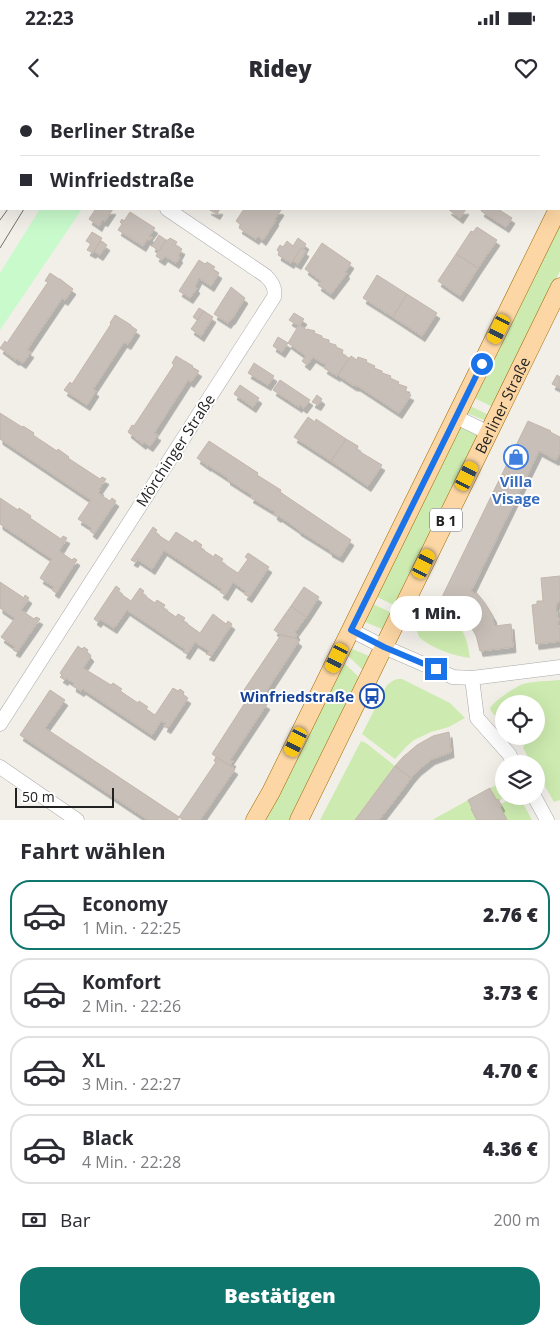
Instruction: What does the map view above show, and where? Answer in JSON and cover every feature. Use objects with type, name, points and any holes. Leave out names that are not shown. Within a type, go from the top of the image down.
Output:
[{"type":"main road","name":"B 1","points":[[255,820],[271,792],[557,210]]},
{"type":"main road","name":"Berliner Straße","points":[[299,820],[560,287]]},
{"type":"street","name":"Mörchinger Straße","points":[[0,724],[274,297],[275,288],[266,276],[168,210]]},
{"type":"street","points":[[456,417],[489,433]]},
{"type":"street","points":[[351,630],[384,647],[453,677],[472,678],[560,667]]},
{"type":"street","points":[[472,678],[476,718],[510,755]]},
{"type":"street","points":[[0,767],[77,820]]},
{"type":"street","points":[[539,805],[547,820]]},
{"type":"green space","points":[[39,210],[81,210],[0,330],[0,273]]},
{"type":"green space","points":[[560,218],[560,271],[493,407],[472,397]]},
{"type":"green space","points":[[468,405],[489,415],[487,419],[484,420],[467,413]]},
{"type":"green space","points":[[459,427],[479,436],[396,606],[375,596]]},
{"type":"green space","points":[[429,602],[446,613],[458,624],[466,638],[470,658],[443,651],[419,637],[416,628]]},
{"type":"green space","points":[[371,603],[392,613],[382,629],[365,622],[364,618]]},
{"type":"green space","points":[[350,648],[369,656],[371,659],[365,672],[346,654]]},
{"type":"green space","points":[[342,661],[361,679],[299,805],[290,820],[263,820]]},
{"type":"green space","points":[[402,679],[450,703],[465,718],[449,727],[431,732],[414,740],[395,759],[362,734],[387,685]]},
{"type":"green space","points":[[560,680],[560,800],[554,802],[545,786],[545,755],[527,755],[523,748],[523,745],[545,745],[545,695],[504,695],[523,684]]},
{"type":"green space","points":[[495,703],[495,716],[491,711],[490,708]]},
{"type":"green space","points":[[361,741],[395,766],[355,820],[320,820]]},
{"type":"green space","points":[[495,786],[495,798],[490,788]]},
{"type":"green space","points":[[468,800],[477,820],[434,820],[434,819]]},
{"type":"green space","points":[[524,805],[532,820],[507,820],[500,807]]},
{"type":"building","points":[[95,210],[112,210],[105,221],[102,220],[99,226],[89,219]]},
{"type":"building","points":[[210,210],[219,210],[217,214]]},
{"type":"building","points":[[243,210],[281,210],[263,240],[258,236],[256,239],[239,228],[241,225],[236,221]]},
{"type":"building","points":[[449,210],[465,210],[460,218]]},
{"type":"building","points":[[500,210],[512,218],[506,227],[481,211]]},
{"type":"building","points":[[130,212],[155,228],[149,236],[152,237],[149,241],[147,239],[143,246],[118,230],[122,224],[120,222],[122,219],[124,221]]},
{"type":"building","points":[[477,227],[497,240],[478,268],[456,254],[471,231],[473,232]]},
{"type":"building","points":[[92,232],[102,238],[93,253],[87,250],[91,244],[86,241]]},
{"type":"building","points":[[159,235],[166,240],[159,251],[152,246]]},
{"type":"building","points":[[170,238],[177,242],[175,245],[182,249],[176,263],[165,256],[162,260],[156,256],[166,240]]},
{"type":"building","points":[[298,238],[306,244],[291,263],[278,255],[279,252],[277,250],[280,245],[283,247],[287,241],[293,246]]},
{"type":"building","points":[[101,241],[107,245],[100,255],[94,251]]},
{"type":"building","points":[[322,243],[351,263],[345,272],[347,273],[331,294],[318,285],[321,281],[305,269]]},
{"type":"building","points":[[301,248],[306,251],[298,264],[293,261]]},
{"type":"building","points":[[456,254],[478,268],[460,296],[438,281]]},
{"type":"building","points":[[199,260],[215,267],[213,269],[219,273],[211,286],[199,278],[195,286],[197,288],[190,298],[179,291]]},
{"type":"building","points":[[50,273],[73,289],[65,300],[62,298],[27,350],[31,352],[23,363],[0,348],[5,341],[7,343],[48,282],[45,281]]},
{"type":"building","points":[[377,275],[407,294],[393,317],[363,298]]},
{"type":"building","points":[[231,287],[245,298],[228,323],[214,314]]},
{"type":"building","points":[[407,294],[437,313],[422,336],[393,317]]},
{"type":"building","points":[[199,308],[204,311],[197,320],[193,317]]},
{"type":"building","points":[[204,311],[213,317],[201,336],[191,329]]},
{"type":"building","points":[[294,313],[304,319],[299,326],[289,320]]},
{"type":"building","points":[[115,315],[137,330],[128,344],[124,342],[93,389],[96,391],[87,405],[64,390],[70,382],[72,384]]},
{"type":"building","points":[[299,325],[307,330],[315,331],[314,333],[329,340],[329,343],[343,350],[342,354],[349,358],[337,376],[324,368],[326,365],[313,357],[307,365],[302,361],[306,356],[288,343]]},
{"type":"building","points":[[278,337],[288,343],[282,352],[273,346]]},
{"type":"building","points":[[176,356],[199,371],[191,382],[188,380],[154,433],[158,435],[150,446],[144,442],[143,444],[128,432],[132,425],[134,426],[174,365],[172,363]]},
{"type":"building","points":[[351,356],[357,360],[358,357],[367,360],[366,362],[375,366],[374,368],[391,376],[390,378],[399,382],[398,384],[407,387],[405,392],[411,395],[399,413],[338,375]]},
{"type":"building","points":[[254,363],[274,376],[268,385],[248,373]]},
{"type":"building","points":[[557,375],[560,377],[560,388],[552,384]]},
{"type":"building","points":[[280,380],[310,400],[304,408],[300,405],[299,407],[273,390]]},
{"type":"building","points":[[240,385],[259,398],[253,407],[234,394]]},
{"type":"building","points":[[317,395],[322,399],[318,405],[312,402]]},
{"type":"building","points":[[0,413],[34,433],[33,435],[57,451],[58,449],[68,458],[100,479],[102,477],[106,479],[98,493],[110,501],[112,498],[116,501],[94,534],[90,531],[92,528],[78,519],[91,500],[0,439]]},
{"type":"building","points":[[308,417],[315,422],[316,419],[346,439],[331,461],[294,437]]},
{"type":"building","points":[[528,421],[560,437],[560,452],[556,460],[539,451],[471,590],[474,594],[476,592],[485,603],[493,616],[495,626],[511,624],[513,647],[480,651],[476,635],[466,618],[457,607],[442,597]]},
{"type":"building","points":[[346,439],[358,446],[357,450],[382,465],[368,486],[331,461]]},
{"type":"building","points":[[209,441],[258,473],[257,475],[281,490],[280,492],[351,540],[340,557],[278,517],[274,514],[275,512],[250,497],[252,495],[197,458]]},
{"type":"building","points":[[0,498],[31,516],[30,518],[61,539],[63,536],[67,538],[59,551],[72,560],[74,558],[77,560],[56,593],[52,590],[54,587],[40,578],[52,559],[0,524]]},
{"type":"building","points":[[153,527],[157,530],[155,533],[169,542],[176,532],[193,543],[195,540],[202,545],[200,548],[214,557],[215,554],[223,559],[221,562],[238,573],[248,559],[245,557],[248,553],[269,567],[249,597],[244,594],[246,591],[233,582],[225,595],[220,592],[222,589],[164,550],[152,569],[137,559],[135,562],[131,560]]},
{"type":"building","points":[[560,576],[560,601],[556,604],[557,617],[560,619],[558,622],[560,641],[536,644],[532,605],[537,604],[537,601],[543,601],[541,578]]},
{"type":"building","points":[[0,582],[24,598],[25,595],[29,598],[21,610],[34,619],[36,617],[40,619],[17,652],[13,650],[15,647],[1,637],[15,618],[0,608]]},
{"type":"building","points":[[116,586],[120,589],[118,592],[131,601],[140,588],[144,591],[142,594],[155,603],[157,600],[165,605],[163,608],[176,617],[178,614],[185,618],[183,621],[200,633],[213,614],[226,624],[228,621],[232,624],[211,656],[206,654],[209,651],[195,642],[187,654],[183,652],[185,649],[127,610],[114,628],[100,619],[98,622],[94,619]]},
{"type":"building","points":[[304,587],[319,597],[306,617],[291,606]]},
{"type":"building","points":[[291,606],[306,617],[295,632],[297,634],[295,638],[281,635],[274,630]]},
{"type":"building","points":[[281,635],[295,638],[299,641],[263,696],[265,697],[262,702],[244,690]]},
{"type":"building","points":[[78,646],[88,650],[87,652],[91,656],[83,668],[111,685],[113,683],[122,689],[120,691],[148,707],[146,709],[155,715],[173,688],[184,692],[183,695],[188,698],[168,728],[164,726],[166,723],[161,721],[152,735],[83,689],[81,691],[73,686],[74,683],[60,677],[62,675],[60,673]]},
{"type":"building","points":[[50,690],[65,700],[45,728],[179,817],[177,820],[148,820],[20,735]]},
{"type":"building","points":[[248,693],[267,704],[230,760],[233,761],[230,766],[212,754],[248,698],[246,697]]},
{"type":"building","points":[[449,732],[451,752],[432,759],[411,778],[395,766],[417,745],[433,736]]},
{"type":"building","points":[[216,757],[235,769],[200,820],[183,820],[179,817],[216,762],[214,761]]},
{"type":"building","points":[[395,766],[411,778],[403,789],[379,820],[355,820]]},
{"type":"building","points":[[490,788],[495,798],[495,805],[501,805],[500,807],[507,820],[477,820],[468,800]]},
{"type":"tram line","points":[[0,220],[7,210]]},
{"type":"tram line","points":[[0,248],[23,210]]},
{"type":"place","name":"Villa Visage","points":[[516,457]]},
{"type":"place","name":"Winfriedstraße","points":[[372,696]]},
{"type":"route","points":[[436,669],[384,647],[351,630],[482,364]]}]
